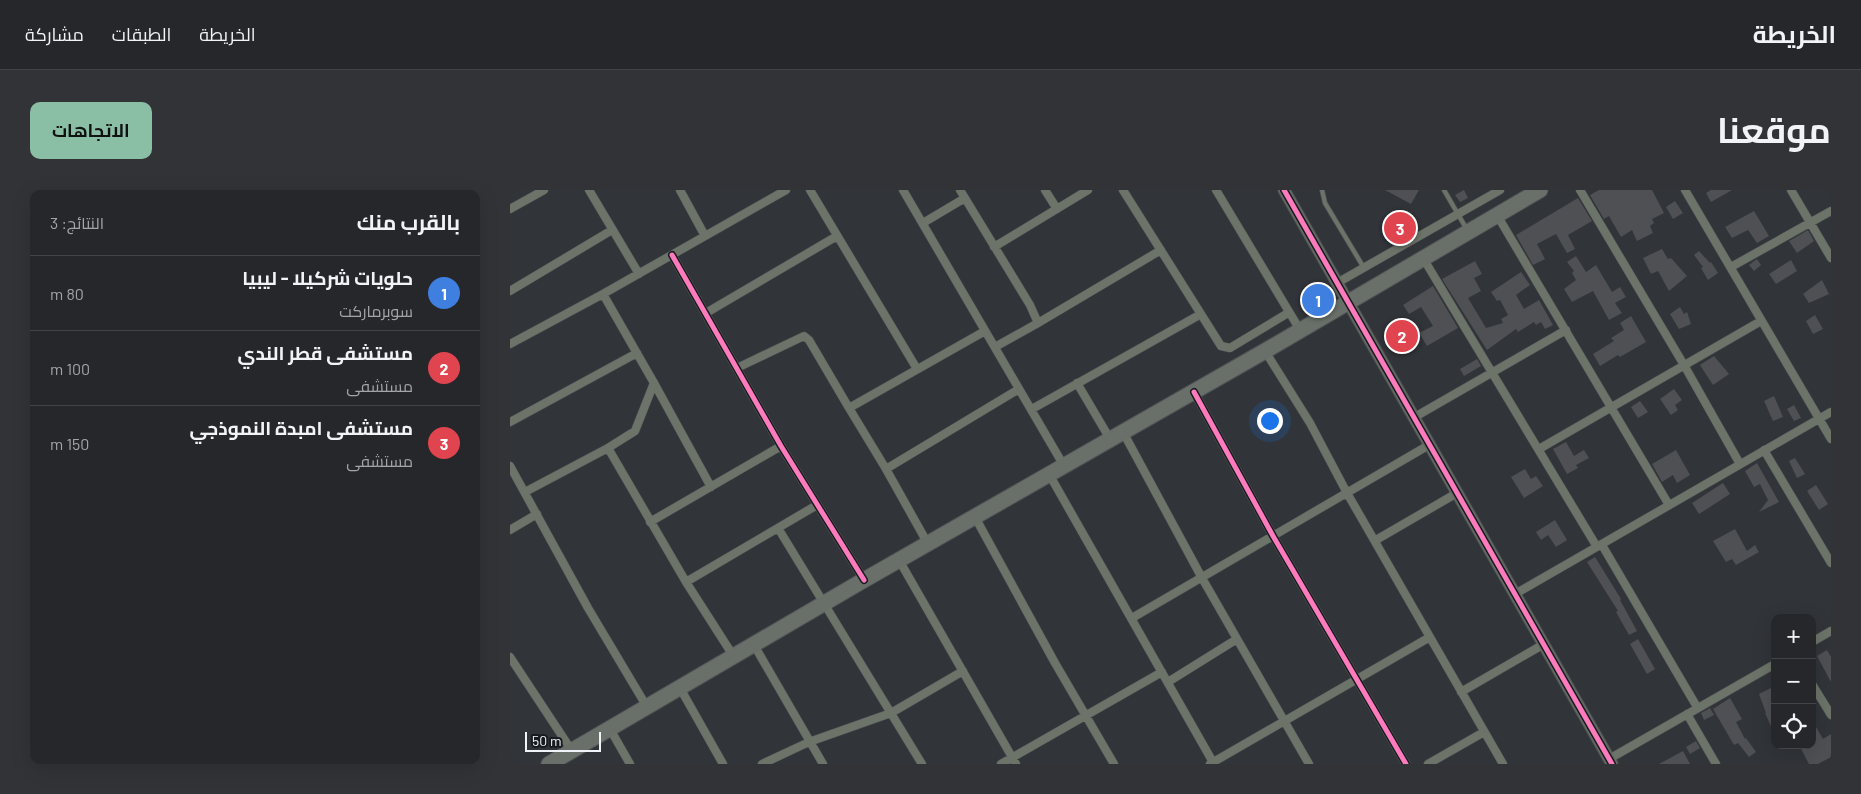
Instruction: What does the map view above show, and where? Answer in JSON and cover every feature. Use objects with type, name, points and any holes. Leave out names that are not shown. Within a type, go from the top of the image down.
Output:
[{"type":"highway","points":[[549,764],[864,580],[1265,351],[1497,216],[1534,191]]},
{"type":"street","points":[[523,190],[529,198]]},
{"type":"street","points":[[510,209],[544,190]]},
{"type":"street","points":[[589,190],[639,274]]},
{"type":"street","points":[[680,190],[705,236]]},
{"type":"street","points":[[510,344],[639,274],[786,190]]},
{"type":"street","points":[[810,190],[917,369]]},
{"type":"street","points":[[904,190],[1064,466]]},
{"type":"street","points":[[960,190],[1030,305],[1038,323]]},
{"type":"street","points":[[1045,190],[1057,209]]},
{"type":"street","points":[[994,247],[1088,190]]},
{"type":"street","points":[[1124,190],[1221,346],[1230,348],[1288,313]]},
{"type":"street","points":[[1216,190],[1288,313],[1300,330]]},
{"type":"street","points":[[1284,190],[1610,761],[1697,707],[1771,666]]},
{"type":"street","points":[[1337,283],[1500,190]]},
{"type":"street","points":[[1580,190],[1684,365],[1740,464]]},
{"type":"street","points":[[1685,190],[1831,439]]},
{"type":"street","points":[[1791,190],[1831,258]]},
{"type":"street","points":[[923,223],[965,198]]},
{"type":"street","points":[[1731,267],[1831,210]]},
{"type":"street","points":[[1497,216],[1669,505]]},
{"type":"street","points":[[510,291],[612,230]]},
{"type":"street","points":[[706,313],[837,236]]},
{"type":"street","points":[[995,347],[1161,250]]},
{"type":"street","points":[[672,255],[781,446],[864,580]]},
{"type":"street","points":[[1423,258],[1697,707]]},
{"type":"street","points":[[603,294],[711,488]]},
{"type":"street","points":[[1032,409],[1201,314]]},
{"type":"street","points":[[1539,449],[1761,321]]},
{"type":"street","points":[[1414,418],[1566,330]]},
{"type":"street","points":[[849,408],[985,331]]},
{"type":"street","points":[[737,368],[804,336],[809,340],[886,469],[928,544]]},
{"type":"street","points":[[1265,351],[1310,423],[1347,493],[1376,540],[1503,764]]},
{"type":"street","points":[[510,422],[637,353]]},
{"type":"street","points":[[525,492],[608,448],[635,431],[654,383]]},
{"type":"street","points":[[1077,383],[1116,436],[1202,578],[1309,764]]},
{"type":"street","points":[[886,469],[1019,388]]},
{"type":"street","points":[[1194,392],[1273,536],[1406,764]]},
{"type":"street","points":[[1515,594],[1831,412]]},
{"type":"street","points":[[1132,618],[1429,445]]},
{"type":"street","points":[[650,522],[781,446]]},
{"type":"street","points":[[608,448],[686,582],[734,656]]},
{"type":"street","points":[[1764,450],[1831,563]]},
{"type":"street","points":[[510,466],[588,608],[647,707]]},
{"type":"street","points":[[1049,474],[1132,618],[1212,763],[1430,637]]},
{"type":"street","points":[[1376,540],[1457,493]]},
{"type":"street","points":[[686,582],[817,505]]},
{"type":"street","points":[[510,530],[537,514]]},
{"type":"street","points":[[975,517],[1114,764]]},
{"type":"street","points":[[778,528],[922,764]]},
{"type":"street","points":[[899,560],[1014,761]]},
{"type":"street","points":[[1816,640],[1831,631]]},
{"type":"street","points":[[1168,682],[1237,640]]},
{"type":"street","points":[[1461,692],[1544,644]]},
{"type":"street","points":[[754,645],[822,764]]},
{"type":"street","points":[[510,657],[572,751]]},
{"type":"street","points":[[762,764],[809,742],[891,712],[963,671]]},
{"type":"street","points":[[1001,764],[1014,761],[1162,672]]},
{"type":"street","points":[[680,688],[723,764]]},
{"type":"street","points":[[1816,691],[1831,715]]},
{"type":"street","points":[[1687,714],[1716,764]]},
{"type":"street","points":[[610,728],[630,764]]},
{"type":"street","points":[[1428,764],[1484,732]]},
{"type":"lane","points":[[1322,190],[1325,203],[1364,268]]},
{"type":"lane","points":[[1444,190],[1468,232]]},
{"type":"building","points":[[1385,190],[1419,190],[1411,204]]},
{"type":"building","points":[[1464,190],[1468,198],[1460,202],[1455,195]]},
{"type":"building","points":[[1599,190],[1652,190],[1664,213],[1652,219],[1654,223],[1650,226],[1653,233],[1637,241],[1632,230],[1621,237],[1609,216],[1604,219],[1590,195]]},
{"type":"building","points":[[1711,190],[1732,190],[1711,202],[1706,193]]},
{"type":"building","points":[[1578,198],[1592,221],[1568,235],[1575,249],[1567,253],[1556,234],[1537,244],[1545,259],[1533,265],[1516,235]]},
{"type":"building","points":[[1675,201],[1683,213],[1673,219],[1666,207]]},
{"type":"building","points":[[1754,211],[1769,236],[1757,243],[1748,230],[1732,238],[1725,227]]},
{"type":"building","points":[[1808,230],[1814,241],[1797,253],[1789,241]]},
{"type":"building","points":[[1662,249],[1668,259],[1671,258],[1687,276],[1669,291],[1658,271],[1651,274],[1643,258]]},
{"type":"building","points":[[1699,251],[1711,262],[1718,273],[1708,280],[1701,268],[1703,267],[1694,255]]},
{"type":"building","points":[[1576,256],[1586,272],[1596,265],[1612,292],[1620,287],[1626,297],[1615,303],[1622,313],[1609,320],[1593,291],[1572,302],[1564,289],[1576,280],[1572,273],[1574,271],[1567,262]]},
{"type":"building","points":[[1757,259],[1761,265],[1754,271],[1749,265]]},
{"type":"building","points":[[1791,260],[1797,271],[1776,284],[1769,274]]},
{"type":"building","points":[[1475,261],[1482,274],[1474,278],[1481,291],[1468,298],[1486,328],[1503,323],[1501,319],[1508,315],[1500,300],[1497,301],[1491,292],[1521,272],[1530,285],[1516,295],[1524,309],[1539,300],[1553,325],[1545,329],[1541,322],[1536,325],[1534,322],[1518,332],[1516,329],[1487,350],[1442,279]]},
{"type":"building","points":[[1822,280],[1829,294],[1809,303],[1803,294]]},
{"type":"building","points":[[1433,286],[1458,328],[1427,346],[1419,333],[1433,326],[1421,307],[1409,314],[1403,305]]},
{"type":"building","points":[[1680,307],[1684,314],[1687,312],[1691,324],[1679,329],[1670,314]]},
{"type":"building","points":[[1815,315],[1823,329],[1813,334],[1806,321]]},
{"type":"building","points":[[1631,316],[1646,342],[1600,366],[1593,354],[1614,341],[1611,338],[1624,330],[1620,323]]},
{"type":"building","points":[[1714,356],[1729,374],[1713,385],[1700,365]]},
{"type":"building","points":[[1477,359],[1481,366],[1464,376],[1460,369]]},
{"type":"building","points":[[1674,389],[1682,400],[1675,405],[1678,410],[1671,415],[1660,399]]},
{"type":"building","points":[[1774,396],[1783,417],[1773,421],[1764,401]]},
{"type":"building","points":[[1640,401],[1648,412],[1638,418],[1631,407]]},
{"type":"building","points":[[1794,405],[1801,418],[1794,421],[1787,409]]},
{"type":"building","points":[[1566,442],[1574,456],[1584,450],[1589,458],[1576,465],[1578,468],[1567,474],[1553,449]]},
{"type":"building","points":[[1676,450],[1690,475],[1677,483],[1673,475],[1662,482],[1652,464]]},
{"type":"building","points":[[1795,458],[1805,474],[1797,478],[1789,461]]},
{"type":"building","points":[[1757,463],[1779,502],[1759,512],[1768,500],[1760,484],[1754,487],[1745,471]]},
{"type":"building","points":[[1525,469],[1531,479],[1536,476],[1543,486],[1524,498],[1511,477]]},
{"type":"building","points":[[1723,483],[1730,494],[1699,514],[1692,503]]},
{"type":"building","points":[[1816,485],[1828,504],[1819,510],[1807,491]]},
{"type":"building","points":[[1555,520],[1567,540],[1556,547],[1548,535],[1541,540],[1536,532]]},
{"type":"building","points":[[1735,529],[1747,551],[1755,545],[1759,552],[1736,565],[1732,559],[1726,562],[1713,541]]},
{"type":"building","points":[[1595,557],[1621,599],[1637,631],[1629,635],[1616,612],[1618,611],[1587,562]]},
{"type":"building","points":[[1638,639],[1655,669],[1647,674],[1630,644]]},
{"type":"building","points":[[1827,650],[1831,657],[1831,682],[1817,656]]},
{"type":"building","points":[[1771,688],[1771,726],[1765,713],[1759,694]]},
{"type":"building","points":[[1730,698],[1742,719],[1736,722],[1745,739],[1756,752],[1749,757],[1738,743],[1734,745],[1713,709]]},
{"type":"building","points":[[1710,708],[1714,715],[1704,720],[1701,713]]},
{"type":"building","points":[[1816,727],[1823,739],[1831,734],[1831,757],[1818,764],[1809,764],[1801,749],[1816,749]]},
{"type":"building","points":[[1696,741],[1700,748],[1690,754],[1686,747]]},
{"type":"building","points":[[1683,751],[1690,764],[1659,764]]},
{"type":"cycle path","points":[[1284,190],[1612,764]]},
{"type":"cycle path","points":[[672,255],[781,446],[864,580]]},
{"type":"cycle path","points":[[1194,392],[1273,536],[1406,764]]},
{"type":"place","name":"مستشفى امبدة النموذجي","points":[[1400,228]]},
{"type":"place","name":"حلويات شركيلا - ليبيا","points":[[1318,300]]},
{"type":"place","name":"مستشفى قطر الندي","points":[[1402,336]]}]
